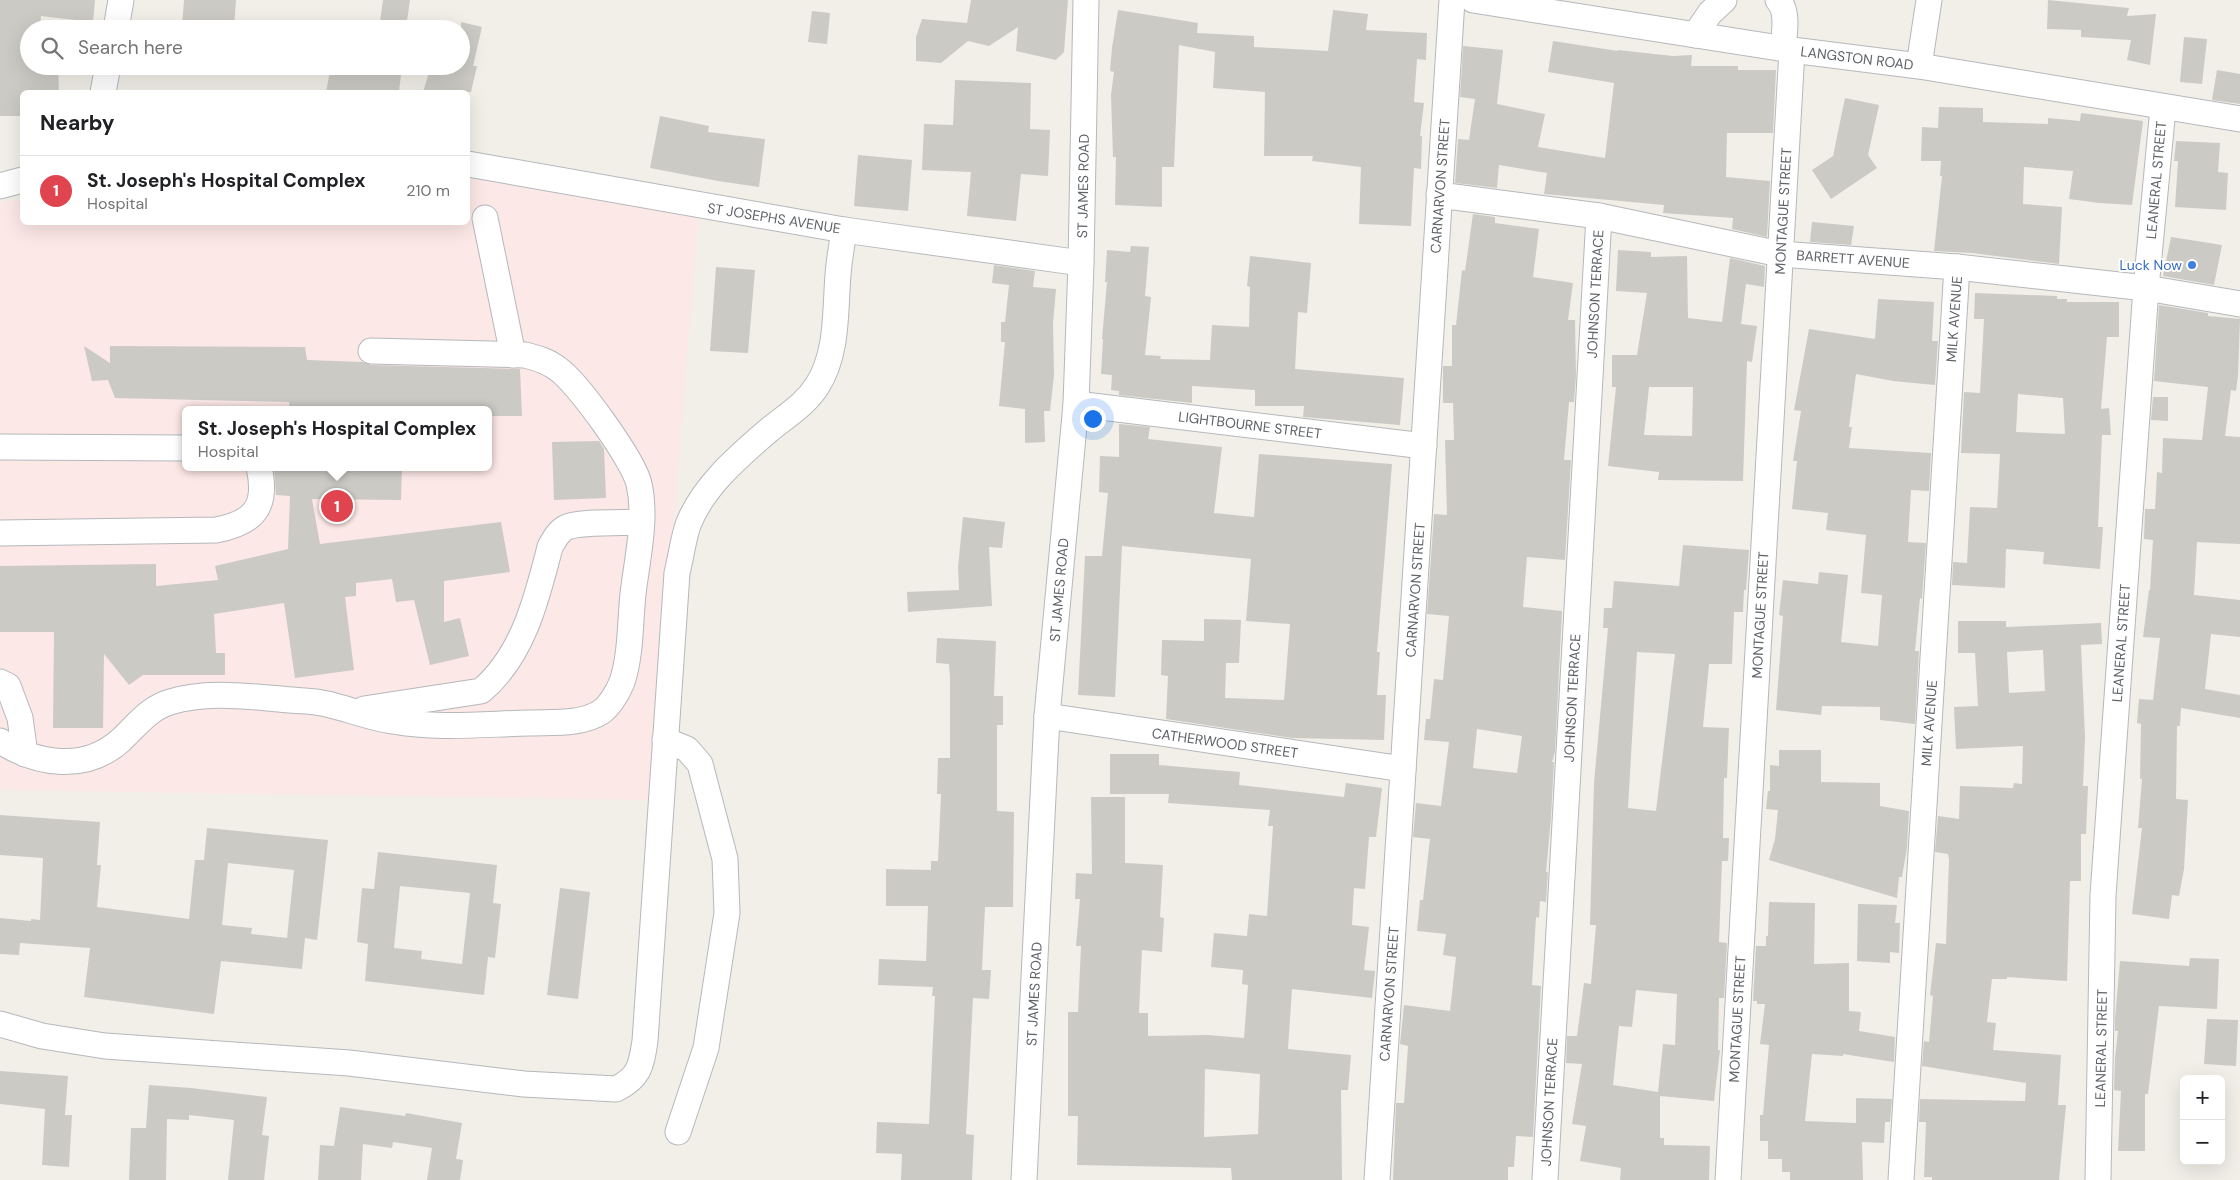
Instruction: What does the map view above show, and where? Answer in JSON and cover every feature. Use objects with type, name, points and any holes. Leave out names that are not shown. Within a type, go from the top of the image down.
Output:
[{"type":"street","points":[[118,20],[121,0]]},
{"type":"street","name":"ST JAMES ROAD","points":[[1024,1180],[1047,716],[1076,404],[1081,264],[1086,0]]},
{"type":"street","name":"CARNARVON STREET","points":[[1377,1180],[1452,0]]},
{"type":"street","name":"LANGSTON ROAD","points":[[1473,0],[1787,49],[1919,66],[2163,108],[2240,119]]},
{"type":"street","points":[[1695,34],[1710,13],[1724,0]]},
{"type":"street","name":"MONTAGUE STREET","points":[[1728,1180],[1780,254],[1787,49],[1785,20],[1778,0]]},
{"type":"street","points":[[1919,66],[1929,0]]},
{"type":"street","points":[[103,90],[106,75]]},
{"type":"street","name":"LEANERAL STREET","points":[[2098,1180],[2103,895],[2146,288],[2163,108]]},
{"type":"street","name":"ST JOSEPHS AVENUE","points":[[470,164],[844,230],[1081,264]]},
{"type":"street","points":[[0,186],[20,181]]},
{"type":"street","name":"BARRETT AVENUE","points":[[1439,195],[1600,216],[1780,254],[1957,267],[2146,288],[2240,304]]},
{"type":"street","name":"JOHNSON TERRACE","points":[[1545,1180],[1600,216]]},
{"type":"street","points":[[485,218],[514,355]]},
{"type":"street","points":[[0,1024],[42,1036],[105,1046],[349,1063],[524,1084],[616,1089],[628,1083],[641,1067],[642,1059],[677,573],[688,524],[703,498],[732,462],[794,412],[816,387],[827,368],[834,328],[838,272],[844,230]]},
{"type":"street","name":"MILK AVENUE","points":[[1901,1180],[1957,267]]},
{"type":"street","points":[[0,741],[25,754],[47,761],[84,761],[100,755],[121,740],[135,724],[168,702],[218,694],[313,702],[392,721],[442,726],[559,722],[584,719],[602,712],[622,683],[629,642],[641,522],[642,503],[638,481],[626,458],[582,394],[560,370],[542,359],[525,355],[371,351]]},
{"type":"street","name":"LIGHTBOURNE STREET","points":[[1076,404],[1424,446]]},
{"type":"street","points":[[0,447],[182,448]]},
{"type":"street","points":[[0,533],[216,530],[237,526],[249,518],[260,504],[260,471]]},
{"type":"street","points":[[354,711],[481,691],[496,679],[520,642],[550,547],[558,534],[566,527],[583,524],[641,522]]},
{"type":"street","points":[[0,682],[8,686],[20,718],[25,754]]},
{"type":"street","name":"CATHERWOOD STREET","points":[[1047,716],[1403,769]]},
{"type":"street","points":[[665,740],[687,749],[700,764],[719,830],[725,859],[727,913],[706,1048],[678,1132]]},
{"type":"shaded area","points":[[470,164],[699,206],[651,800],[0,790],[0,202],[20,199],[20,225],[470,225]]},
{"type":"building","points":[[0,0],[95,0],[93,20],[41,16],[41,20],[20,20],[20,75],[58,75],[59,90],[20,90],[20,116],[0,116]]},
{"type":"building","points":[[184,0],[236,0],[235,20],[183,20]]},
{"type":"building","points":[[383,0],[410,0],[407,20],[380,20]]},
{"type":"building","points":[[971,0],[1068,0],[1064,52],[1056,60],[1016,51],[1018,27],[989,46],[968,41],[941,63],[916,61],[916,37],[922,19],[967,23]]},
{"type":"building","points":[[2048,0],[2129,8],[2127,16],[2156,14],[2150,65],[2127,60],[2131,40],[2081,37],[2081,30],[2047,29]]},
{"type":"building","points":[[1118,10],[1198,23],[1197,33],[1254,36],[1254,47],[1328,51],[1333,10],[1368,14],[1366,30],[1427,33],[1426,60],[1417,59],[1414,102],[1424,103],[1420,136],[1422,136],[1421,169],[1414,168],[1411,226],[1359,224],[1361,167],[1312,161],[1313,156],[1264,156],[1265,92],[1213,88],[1215,52],[1179,45],[1174,167],[1162,167],[1162,207],[1115,205],[1116,157],[1113,157],[1111,95],[1114,72],[1110,71]]},
{"type":"building","points":[[812,11],[830,13],[827,44],[808,42]]},
{"type":"building","points":[[470,24],[482,27],[473,66],[477,66],[471,92],[470,90],[424,90],[428,75],[470,75]]},
{"type":"building","points":[[2184,37],[2207,39],[2202,84],[2180,82]]},
{"type":"building","points":[[1553,41],[1618,51],[1673,56],[1692,55],[1691,66],[1738,66],[1738,70],[1776,70],[1773,133],[1727,133],[1726,177],[1770,181],[1767,237],[1732,229],[1733,218],[1663,213],[1664,205],[1544,194],[1547,173],[1499,165],[1497,188],[1455,183],[1458,139],[1469,140],[1475,99],[1460,97],[1463,46],[1503,50],[1497,104],[1545,114],[1538,147],[1605,158],[1614,83],[1548,72]]},
{"type":"building","points":[[2217,70],[2240,74],[2240,104],[2212,100]]},
{"type":"building","points":[[329,75],[401,75],[399,90],[326,90]]},
{"type":"building","points":[[955,80],[1031,83],[1030,129],[1050,130],[1048,176],[1021,174],[1016,221],[967,216],[971,172],[922,170],[924,124],[953,125]]},
{"type":"building","points":[[1845,98],[1879,105],[1868,155],[1877,168],[1831,199],[1812,170],[1833,156]]},
{"type":"building","points":[[1939,107],[1983,108],[1983,122],[2048,124],[2048,118],[2080,121],[2081,113],[2143,121],[2132,205],[2069,199],[2073,171],[2024,167],[2023,204],[2062,207],[2059,264],[1972,253],[1934,251],[1942,176],[1940,176],[1941,161],[1921,161],[1922,127],[1938,128]]},
{"type":"building","points":[[660,116],[709,126],[708,132],[765,139],[759,187],[650,168]]},
{"type":"building","points":[[2176,141],[2220,143],[2218,172],[2228,173],[2226,210],[2175,207],[2178,161],[2174,161]]},
{"type":"building","points":[[858,155],[912,160],[908,211],[854,206]]},
{"type":"building","points":[[1473,214],[1495,217],[1495,223],[1539,229],[1533,277],[1573,283],[1568,320],[1575,320],[1576,376],[1574,402],[1569,402],[1564,460],[1571,460],[1565,560],[1527,557],[1523,607],[1562,611],[1555,752],[1552,762],[1554,762],[1546,872],[1548,872],[1546,902],[1540,901],[1539,918],[1536,917],[1532,985],[1541,986],[1533,1137],[1516,1136],[1514,1167],[1508,1167],[1508,1180],[1393,1180],[1396,1103],[1404,1103],[1408,1046],[1400,1044],[1404,1005],[1450,1011],[1456,957],[1443,955],[1446,934],[1417,931],[1420,900],[1423,900],[1430,839],[1413,837],[1416,803],[1441,806],[1449,742],[1424,740],[1426,719],[1430,719],[1434,679],[1443,680],[1449,616],[1427,614],[1434,514],[1447,515],[1445,440],[1454,440],[1453,403],[1443,403],[1443,366],[1452,366],[1452,325],[1456,325],[1462,270],[1465,271]],"holes":[[[1477,729],[1522,736],[1517,773],[1473,768]]]},
{"type":"building","points":[[1812,222],[1854,226],[1851,245],[1810,242]]},
{"type":"building","name":"Luck Now","points":[[2171,237],[2222,245],[2214,285],[2163,276]]},
{"type":"building","points":[[1131,246],[1149,247],[1145,296],[1151,297],[1145,355],[1161,356],[1160,359],[1210,360],[1212,325],[1249,327],[1250,287],[1247,286],[1250,256],[1311,263],[1307,313],[1298,312],[1295,369],[1404,378],[1400,425],[1303,417],[1304,406],[1255,406],[1255,390],[1192,386],[1192,403],[1119,395],[1119,391],[1111,390],[1112,375],[1101,374],[1107,282],[1105,282],[1107,250],[1130,252]]},
{"type":"building","points":[[1618,250],[1651,252],[1651,257],[1687,256],[1688,318],[1722,322],[1730,258],[1765,266],[1764,287],[1746,284],[1741,324],[1757,326],[1752,362],[1747,361],[1743,481],[1658,480],[1659,472],[1608,466],[1616,387],[1612,387],[1612,355],[1637,355],[1647,293],[1616,291]],"holes":[[[1649,387],[1693,387],[1692,436],[1644,435]]]},
{"type":"building","points":[[994,265],[1035,271],[1033,287],[1056,289],[1053,323],[1054,375],[1050,411],[1044,411],[1045,442],[1025,443],[1025,409],[999,406],[1005,342],[1001,342],[1001,322],[1005,322],[1009,285],[992,283]]},
{"type":"building","points":[[716,267],[755,270],[748,353],[710,351]]},
{"type":"building","points":[[1975,293],[2057,296],[2057,299],[2067,299],[2067,302],[2119,302],[2119,337],[2107,337],[2101,409],[2109,408],[2111,435],[2102,435],[2098,527],[2103,527],[2100,569],[2043,564],[2044,552],[2006,549],[2005,588],[1952,585],[1953,562],[1967,563],[1970,507],[1997,508],[2000,454],[1961,453],[1964,392],[1980,393],[1984,319],[1974,319]],"holes":[[[2018,394],[2063,398],[2065,434],[2016,432]]]},
{"type":"building","points":[[1878,299],[1934,302],[1932,341],[1938,341],[1935,385],[1893,381],[1856,374],[1849,427],[1852,427],[1849,448],[1931,453],[1929,491],[1911,490],[1908,542],[1926,543],[1922,599],[1920,598],[1915,651],[1919,651],[1915,724],[1880,720],[1880,707],[1822,706],[1821,715],[1776,710],[1783,616],[1779,615],[1783,580],[1818,584],[1819,572],[1848,575],[1841,642],[1878,646],[1882,595],[1861,593],[1866,535],[1826,530],[1828,513],[1792,509],[1797,461],[1793,461],[1801,411],[1794,410],[1809,329],[1875,339]]},
{"type":"building","points":[[2159,305],[2208,313],[2208,316],[2240,319],[2238,376],[2236,391],[2231,390],[2225,436],[2240,437],[2240,544],[2197,542],[2194,595],[2240,600],[2240,637],[2211,634],[2205,689],[2240,695],[2240,718],[2181,708],[2180,726],[2177,726],[2176,799],[2188,800],[2184,869],[2179,896],[2172,895],[2169,919],[2132,914],[2142,828],[2138,828],[2142,779],[2140,779],[2141,724],[2137,723],[2139,699],[2153,700],[2160,638],[2143,637],[2150,590],[2153,540],[2144,539],[2145,509],[2155,509],[2157,472],[2162,473],[2163,438],[2202,440],[2208,387],[2154,381]]},
{"type":"building","points":[[84,346],[110,363],[110,346],[305,347],[307,360],[362,362],[371,365],[520,369],[522,416],[492,416],[492,406],[290,406],[289,402],[115,398],[108,380],[92,381]]},
{"type":"building","points":[[2153,397],[2168,397],[2168,421],[2151,420]]},
{"type":"building","points":[[1119,424],[1150,427],[1148,439],[1222,447],[1214,513],[1254,517],[1259,454],[1392,464],[1377,652],[1380,652],[1377,695],[1386,695],[1384,740],[1292,738],[1166,719],[1168,676],[1161,675],[1162,640],[1204,641],[1204,619],[1241,620],[1239,663],[1226,663],[1225,698],[1284,700],[1290,624],[1246,621],[1251,559],[1122,546],[1115,697],[1078,695],[1085,556],[1102,556],[1108,493],[1099,492],[1100,456],[1119,457]]},
{"type":"building","points":[[599,441],[604,449],[606,498],[554,500],[552,442]]},
{"type":"building","points":[[274,471],[402,471],[401,500],[312,499],[320,544],[501,522],[510,572],[444,581],[444,622],[460,618],[469,656],[430,665],[414,600],[396,602],[392,579],[356,583],[356,596],[345,597],[354,670],[295,678],[284,603],[214,614],[216,653],[225,653],[225,675],[143,675],[129,685],[104,654],[103,728],[53,728],[54,632],[0,632],[0,566],[156,564],[156,586],[218,580],[215,566],[288,549],[290,496],[276,495]]},
{"type":"building","points":[[963,517],[1005,522],[1002,548],[989,547],[992,606],[908,612],[907,592],[959,590],[958,567]]},
{"type":"building","points":[[1683,545],[1749,550],[1743,612],[1734,612],[1732,664],[1709,664],[1703,727],[1729,728],[1727,778],[1724,778],[1723,838],[1729,838],[1728,861],[1722,861],[1719,942],[1727,943],[1724,998],[1719,998],[1718,1050],[1720,1050],[1714,1101],[1660,1096],[1660,1138],[1664,1138],[1664,1145],[1710,1146],[1709,1180],[1620,1180],[1621,1168],[1580,1161],[1586,1126],[1572,1124],[1582,1064],[1566,1063],[1567,1036],[1577,1036],[1584,983],[1591,984],[1596,925],[1590,925],[1594,783],[1608,628],[1603,628],[1604,608],[1612,608],[1614,581],[1679,586]],"holes":[[[1637,652],[1675,654],[1656,811],[1628,808]],[[1636,990],[1677,994],[1675,1045],[1663,1044],[1658,1092],[1613,1085],[1619,1026],[1632,1027]]]},
{"type":"building","points":[[1958,621],[2006,621],[2006,627],[2101,623],[2102,644],[2081,645],[2085,737],[2083,786],[2088,786],[2086,834],[2081,834],[2081,881],[2070,881],[2067,981],[2007,977],[2007,979],[1992,979],[1987,1022],[1996,1023],[1993,1050],[2061,1055],[2058,1105],[2066,1105],[2059,1180],[1932,1180],[1932,1177],[1924,1177],[1926,1122],[1919,1122],[1920,1099],[2025,1101],[2026,1083],[1922,1066],[1924,1041],[1929,1042],[1933,996],[1930,995],[1936,943],[1946,944],[1949,860],[1948,854],[1935,852],[1938,816],[1959,819],[1960,786],[2013,788],[2014,783],[2022,784],[2023,746],[1956,749],[1954,707],[1978,706],[1975,653],[1958,653]],"holes":[[[2043,650],[2045,691],[2009,693],[2007,652]]]},
{"type":"building","points":[[937,638],[996,641],[994,696],[1003,696],[1003,725],[997,725],[997,811],[1014,812],[1013,907],[985,907],[982,970],[991,970],[989,999],[973,998],[966,1134],[974,1135],[972,1180],[901,1180],[902,1154],[876,1153],[877,1122],[929,1124],[935,996],[932,996],[933,987],[878,985],[879,959],[926,961],[928,906],[886,906],[886,869],[931,870],[931,861],[938,861],[941,794],[937,794],[938,758],[950,758],[950,678],[949,664],[936,663]]},
{"type":"building","points":[[1779,750],[1821,750],[1821,782],[1880,783],[1880,806],[1909,811],[1907,848],[1902,877],[1899,877],[1897,898],[1769,860],[1775,839],[1778,810],[1766,809],[1768,791],[1770,791],[1770,765],[1779,766]]},
{"type":"building","points":[[1110,754],[1159,754],[1159,765],[1240,772],[1239,785],[1344,797],[1346,783],[1382,788],[1376,837],[1369,837],[1365,889],[1354,888],[1352,925],[1369,927],[1364,970],[1375,971],[1372,998],[1292,989],[1288,1049],[1351,1055],[1348,1090],[1341,1090],[1342,1180],[1232,1180],[1231,1168],[1077,1165],[1078,1116],[1068,1116],[1068,1012],[1078,1012],[1081,946],[1076,946],[1080,899],[1075,899],[1076,873],[1092,874],[1091,797],[1125,797],[1125,863],[1163,865],[1160,917],[1164,918],[1162,952],[1142,950],[1139,1013],[1148,1013],[1148,1036],[1208,1035],[1244,1038],[1248,985],[1242,984],[1243,970],[1211,967],[1214,933],[1247,936],[1249,914],[1267,916],[1273,826],[1268,826],[1270,810],[1168,803],[1169,794],[1110,794]],"holes":[[[1205,1069],[1260,1074],[1258,1134],[1204,1137]]]},
{"type":"building","points":[[0,815],[100,822],[97,865],[101,865],[97,907],[189,919],[195,860],[204,860],[207,828],[328,840],[317,940],[305,938],[302,969],[221,961],[214,1014],[84,997],[90,948],[20,943],[19,955],[0,954],[0,918],[40,920],[43,858],[0,855]],"holes":[[[228,863],[294,870],[287,938],[251,934],[252,928],[222,925]]]},
{"type":"building","points":[[378,852],[497,865],[493,903],[501,904],[495,958],[488,957],[484,995],[365,981],[368,944],[357,942],[362,888],[374,889]],"holes":[[[400,886],[470,893],[462,964],[421,959],[422,951],[394,948]]]},
{"type":"building","points":[[560,888],[590,892],[578,999],[547,995]]},
{"type":"building","points":[[1769,902],[1815,903],[1814,964],[1849,963],[1849,1011],[1861,1012],[1859,1031],[1895,1037],[1894,1062],[1843,1054],[1843,1056],[1812,1054],[1805,1121],[1856,1123],[1856,1098],[1892,1099],[1890,1122],[1885,1122],[1884,1143],[1862,1142],[1863,1180],[1790,1180],[1790,1172],[1782,1172],[1782,1159],[1768,1159],[1768,1141],[1760,1141],[1760,1115],[1763,1115],[1769,1045],[1760,1044],[1765,1004],[1757,1004],[1757,1001],[1753,1001],[1756,946],[1766,946]]},
{"type":"building","points":[[1858,904],[1897,905],[1895,923],[1900,923],[1899,953],[1890,952],[1890,963],[1857,961]]},
{"type":"building","points":[[2190,958],[2219,959],[2217,1009],[2159,1006],[2148,1094],[2145,1094],[2145,1151],[2118,1151],[2121,1091],[2114,1090],[2118,1031],[2115,1031],[2115,1019],[2120,961],[2189,966]]},
{"type":"building","points":[[2207,1019],[2238,1020],[2236,1066],[2204,1064]]},
{"type":"building","points":[[0,1071],[68,1076],[65,1115],[72,1115],[69,1167],[42,1165],[45,1109],[0,1104]]},
{"type":"building","points":[[149,1085],[267,1097],[262,1135],[269,1136],[264,1180],[228,1180],[234,1120],[189,1115],[189,1120],[167,1119],[166,1180],[129,1180],[131,1128],[146,1128]]},
{"type":"building","points":[[340,1107],[405,1116],[406,1113],[462,1123],[456,1159],[463,1160],[460,1180],[427,1180],[432,1148],[393,1142],[392,1148],[363,1144],[361,1180],[318,1180],[320,1145],[334,1146]]},
{"type":"place","name":"Luck Now","points":[[2192,265]]},
{"type":"place","name":"St. Joseph's Hospital Complex","points":[[337,506]]}]
